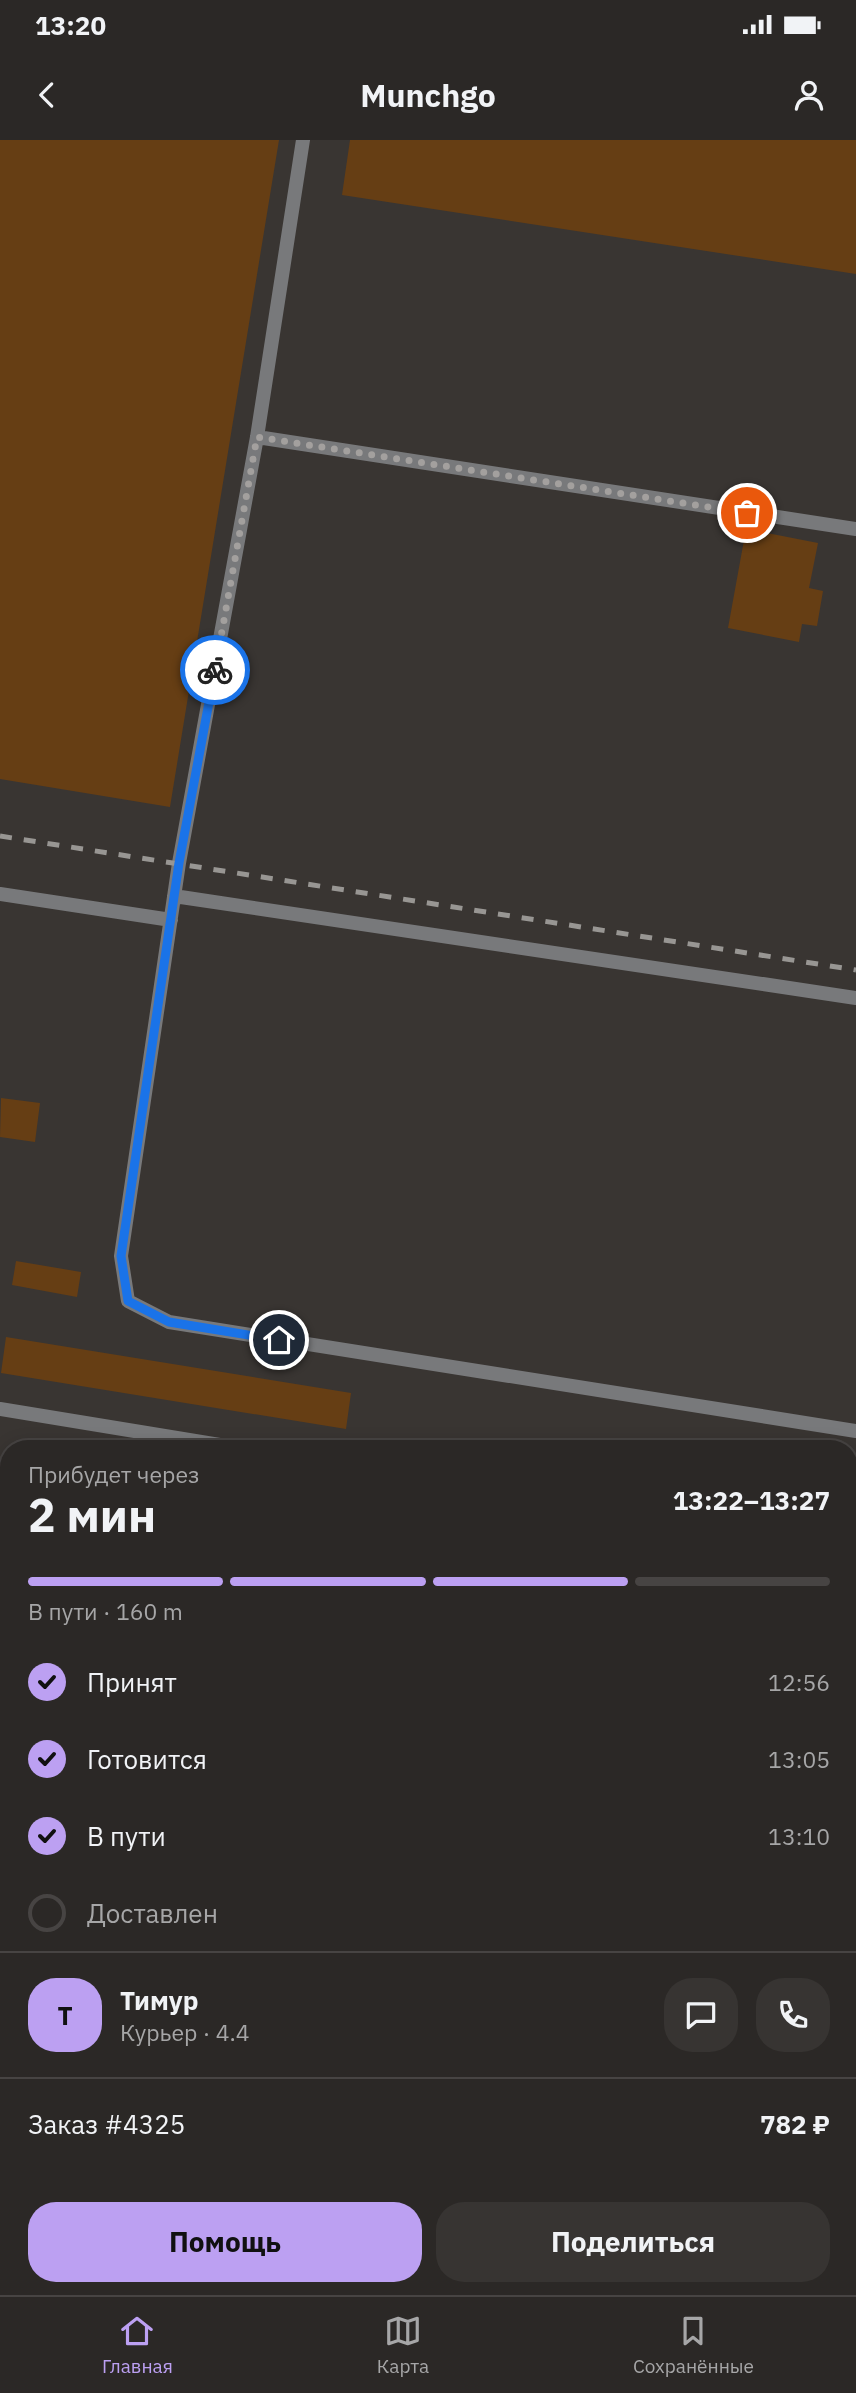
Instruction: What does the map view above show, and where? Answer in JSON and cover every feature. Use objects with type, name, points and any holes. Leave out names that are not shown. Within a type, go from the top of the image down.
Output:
[{"type":"lane","points":[[303,140],[257,437],[174,896],[121,1256],[128,1301],[169,1322],[856,1431]]},
{"type":"lane","points":[[257,437],[856,529]]},
{"type":"lane","points":[[0,894],[171,920]]},
{"type":"lane","points":[[174,896],[856,998]]},
{"type":"lane","points":[[0,1409],[189,1440]]},
{"type":"building","points":[[0,140],[279,140],[170,807],[0,779]]},
{"type":"building","points":[[350,140],[856,140],[856,274],[342,195]]},
{"type":"building","points":[[746,529],[818,543],[809,588],[823,591],[817,626],[802,624],[799,642],[728,628]]},
{"type":"building","points":[[1,1098],[40,1103],[35,1142],[0,1137]]},
{"type":"building","points":[[16,1261],[81,1272],[77,1297],[12,1285]]},
{"type":"building","points":[[6,1337],[351,1393],[346,1429],[1,1373]]},
{"type":"railway","points":[[0,836],[856,970]]},
{"type":"way so far","points":[[215,670],[257,437],[747,513]]},
{"type":"route","points":[[215,670],[179,863],[121,1256],[128,1301],[169,1322],[279,1340]]}]
